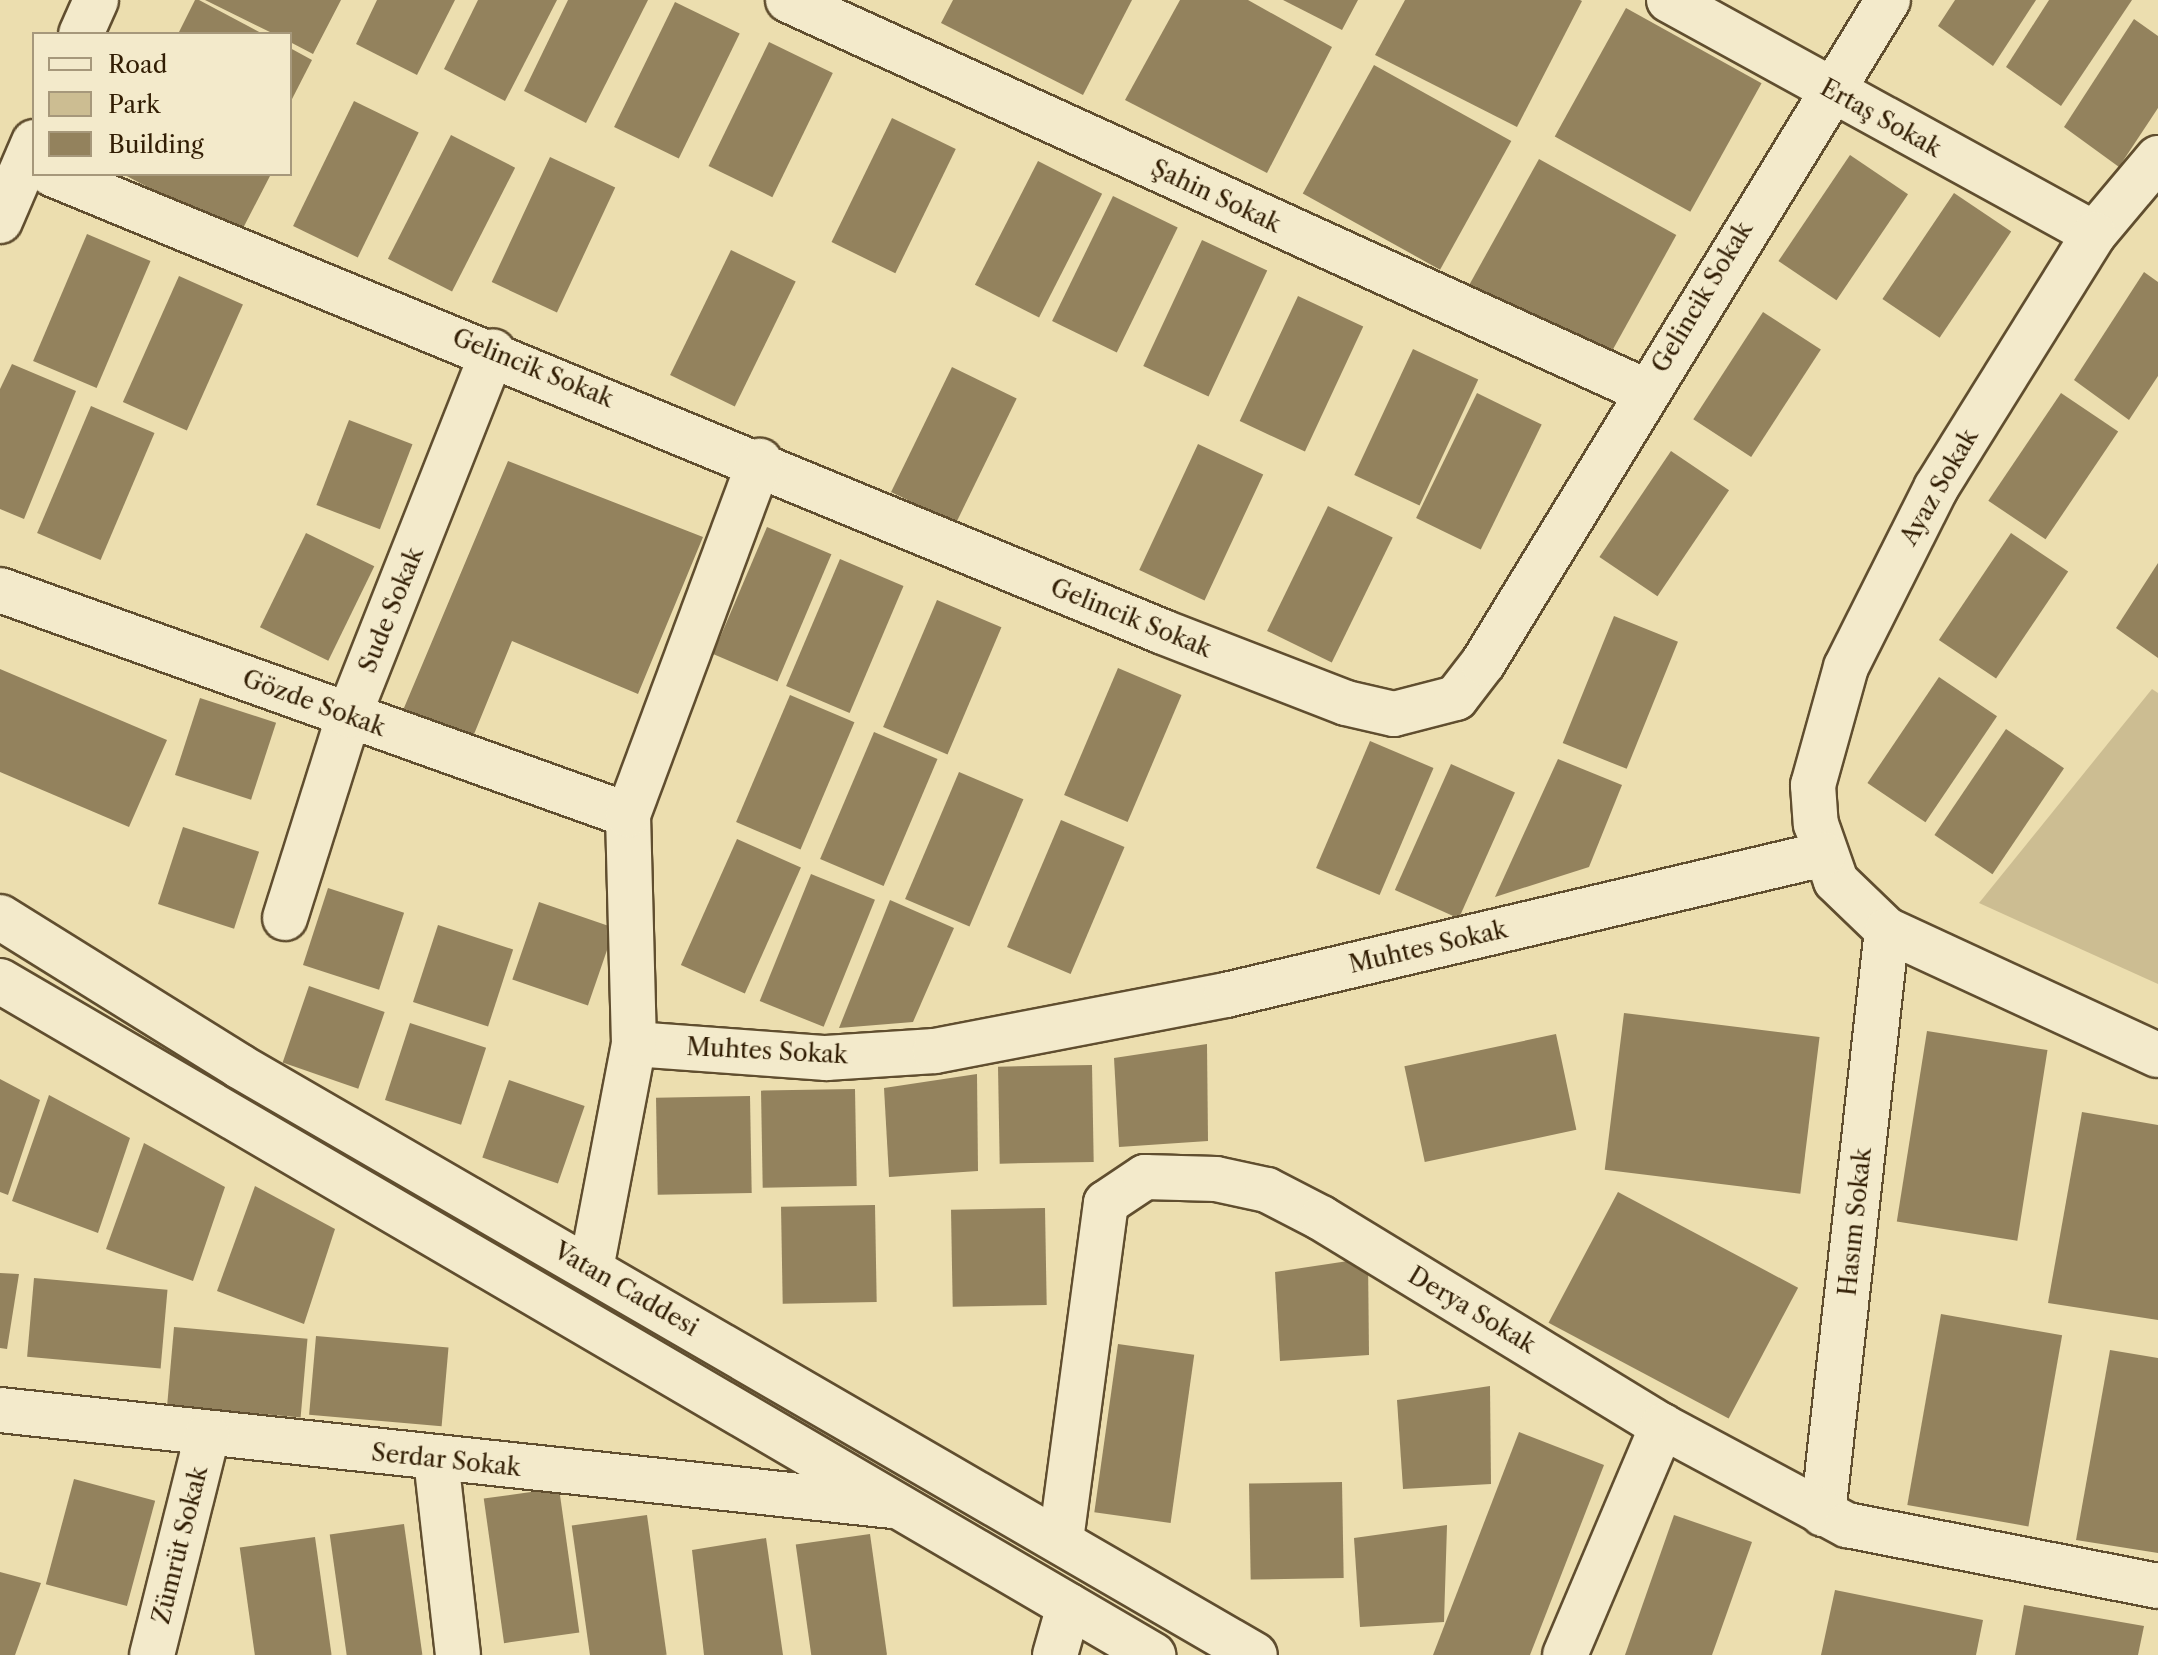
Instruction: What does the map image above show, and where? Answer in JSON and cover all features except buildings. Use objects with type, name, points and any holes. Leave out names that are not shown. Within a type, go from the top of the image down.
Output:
[{"type":"street","points":[[82,32],[96,0]]},
{"type":"street","name":"Şahin Sokak","points":[[788,0],[1645,391]]},
{"type":"street","name":"Ertaş Sokak","points":[[1669,0],[2094,234]]},
{"type":"street","name":"Gelincik Sokak","points":[[70,176],[760,461],[1163,632],[1346,703],[1394,714],[1456,698],[1483,663],[1827,88],[1888,0]]},
{"type":"street","name":"Ayaz Sokak","points":[[1824,854],[1813,785],[1846,667],[1936,488],[2094,234],[2158,158]]},
{"type":"street","points":[[0,221],[32,169]]},
{"type":"street","name":"Sude Sokak","points":[[285,918],[349,715],[493,351]]},
{"type":"street","points":[[591,1269],[634,1044],[628,815],[760,461]]},
{"type":"street","name":"Gözde Sokak","points":[[0,590],[628,815]]},
{"type":"street","points":[[1824,854],[1856,906],[1887,930],[2158,1055]]},
{"type":"street","name":"Muhtes Sokak","points":[[634,1044],[826,1058],[935,1051],[1226,995],[1824,854]]},
{"type":"street","name":"Vatan Caddesi","points":[[0,917],[239,1066],[1255,1655]]},
{"type":"street","name":"Hasım Sokak","points":[[1823,1514],[1887,930]]},
{"type":"street","points":[[0,981],[892,1506],[1153,1655]]},
{"type":"street","name":"Derya Sokak","points":[[1061,1540],[1106,1203],[1145,1177],[1216,1179],[1267,1190],[1662,1426],[1823,1514],[1869,1532],[2158,1586]]},
{"type":"street","name":"Serdar Sokak","points":[[0,1410],[207,1436],[892,1506]]},
{"type":"street","points":[[1565,1655],[1662,1426]]},
{"type":"street","name":"Zümrüt Sokak","points":[[152,1655],[207,1436]]},
{"type":"street","points":[[436,1459],[458,1655]]},
{"type":"street","points":[[1055,1655],[1069,1606]]},
{"type":"green space","points":[[2152,689],[2158,693],[2158,984],[1979,903]]}]
